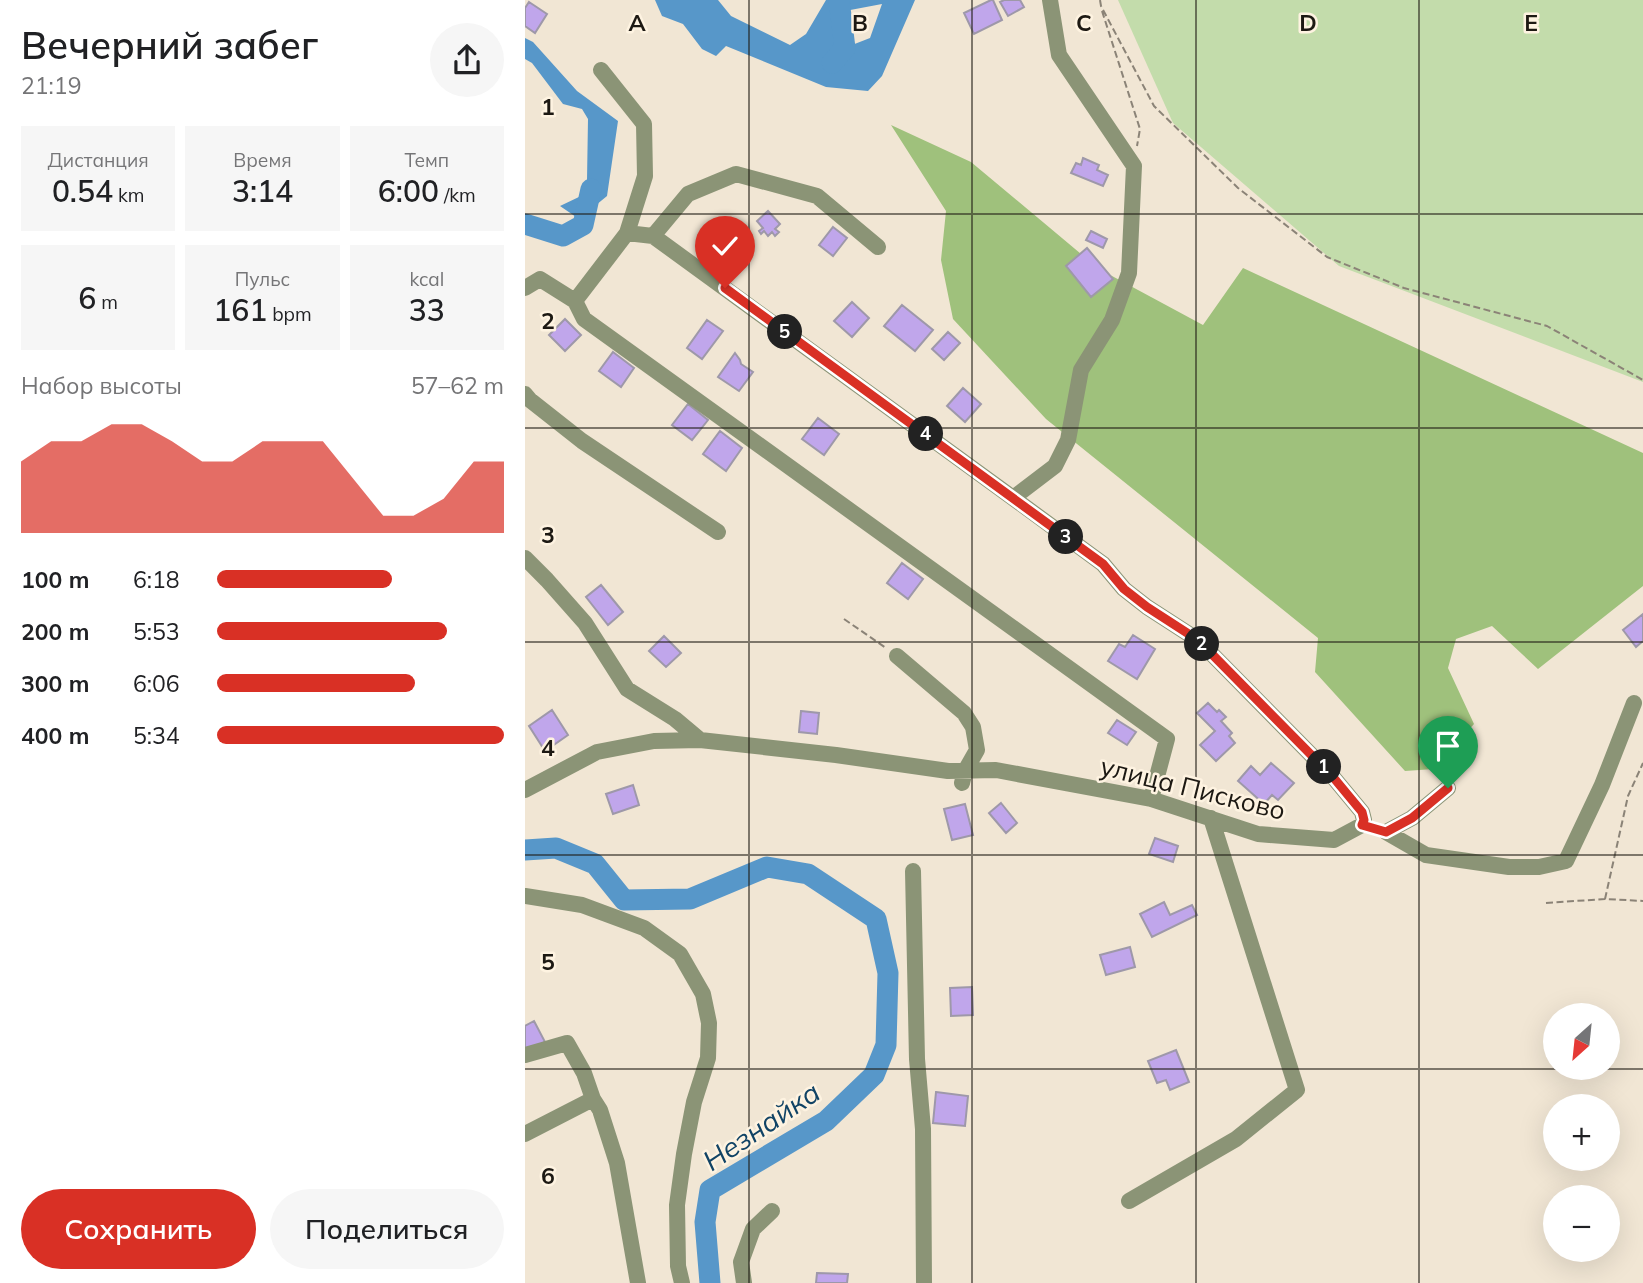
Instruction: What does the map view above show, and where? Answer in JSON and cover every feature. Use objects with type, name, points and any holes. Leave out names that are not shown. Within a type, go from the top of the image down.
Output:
[{"type":"street","points":[[1013,498],[1055,466],[1068,440],[1081,370],[1112,320],[1129,273],[1134,166],[1059,55],[1050,0]]},
{"type":"street","points":[[575,301],[627,233],[645,176],[644,124],[601,70]]},
{"type":"street","points":[[653,236],[688,194],[736,174],[817,196],[878,247]]},
{"type":"street","points":[[627,233],[653,236],[1103,564],[1124,589],[1198,640],[1333,777],[1362,812],[1362,825],[1386,832],[1426,855],[1509,867],[1539,867],[1566,861],[1602,785],[1634,704]]},
{"type":"street","points":[[525,288],[540,279],[575,301],[584,319],[1167,739],[1151,799]]},
{"type":"street","points":[[525,394],[582,441],[718,532]]},
{"type":"street","points":[[525,558],[585,623],[627,689],[675,719],[700,740]]},
{"type":"street","points":[[897,656],[964,713],[974,727],[977,750],[964,777]]},
{"type":"street","name":"улица Писково","points":[[525,790],[597,752],[654,741],[700,740],[948,771],[964,777],[996,770],[1151,799],[1258,834],[1334,840],[1362,825]]},
{"type":"street","points":[[1386,832],[1412,818],[1448,788]]},
{"type":"street","points":[[1129,1201],[1236,1139],[1297,1090],[1211,818]]},
{"type":"street","points":[[913,871],[917,1059],[923,1129],[924,1283]]},
{"type":"street","points":[[525,897],[582,905],[644,928],[680,954],[703,994],[709,1023],[708,1058],[694,1102],[677,1205],[678,1266],[682,1283]]},
{"type":"street","points":[[525,1055],[567,1043],[584,1073],[600,1110],[617,1163],[638,1283]]},
{"type":"street","points":[[525,1135],[593,1098]]},
{"type":"street","points":[[744,1283],[741,1262],[753,1229],[772,1211]]},
{"type":"path","points":[[1100,0],[1140,129],[1134,166]]},
{"type":"path","points":[[1101,6],[1154,106],[1238,188],[1327,257],[1404,288],[1547,326],[1643,380]]},
{"type":"path","points":[[844,619],[897,656]]},
{"type":"path","points":[[1605,899],[1628,796],[1643,763]]},
{"type":"path","points":[[1546,903],[1605,899],[1643,901]]},
{"type":"green space","points":[[1118,0],[1643,0],[1643,382],[1339,266],[1173,123]]},
{"type":"green space","points":[[891,125],[971,162],[1099,269],[1203,325],[1243,268],[1643,453],[1643,586],[1538,669],[1492,626],[1456,639],[1448,668],[1474,724],[1434,769],[1405,771],[1315,672],[1318,638],[1046,419],[953,319],[941,260],[946,211]]},
{"type":"water","points":[[655,0],[718,0],[731,16],[790,45],[806,34],[826,0],[915,0],[882,76],[868,91],[826,87],[726,46],[716,56],[702,49],[683,24],[662,16]],"holes":[[[882,4],[870,38],[852,45],[836,37],[834,30],[845,11]]]},
{"type":"water","points":[[525,38],[533,42],[577,91],[618,121],[607,196],[579,219],[560,206],[581,196],[587,180],[588,119],[582,109],[563,104],[532,63],[525,59]]},
{"type":"building","points":[[991,0],[1002,20],[974,34],[964,13]]},
{"type":"building","points":[[1020,0],[1024,7],[1008,16],[1000,2]]},
{"type":"building","points":[[529,2],[547,14],[535,33],[525,26],[525,8]]},
{"type":"building","points":[[1083,158],[1099,165],[1097,170],[1108,175],[1103,186],[1071,173],[1076,163],[1081,165]]},
{"type":"building","points":[[768,211],[780,224],[775,229],[779,232],[775,236],[772,232],[768,236],[764,231],[761,234],[759,231],[763,228],[757,221]]},
{"type":"building","points":[[833,227],[847,238],[833,256],[819,245]]},
{"type":"building","points":[[1091,231],[1107,239],[1103,248],[1086,240]]},
{"type":"building","points":[[1087,248],[1113,279],[1091,297],[1066,266]]},
{"type":"building","points":[[852,302],[869,318],[852,337],[834,321]]},
{"type":"building","points":[[902,305],[933,330],[915,351],[884,326]]},
{"type":"building","points":[[565,319],[581,335],[565,351],[549,335]]},
{"type":"building","points":[[707,320],[723,331],[702,359],[687,348]]},
{"type":"building","points":[[948,332],[960,343],[944,360],[932,349]]},
{"type":"building","points":[[613,352],[634,368],[621,387],[599,371]]},
{"type":"building","points":[[735,353],[741,364],[753,372],[739,391],[718,377]]},
{"type":"building","points":[[963,388],[981,404],[965,422],[947,406]]},
{"type":"building","points":[[688,404],[708,420],[692,440],[672,425]]},
{"type":"building","points":[[818,418],[839,434],[824,455],[802,439]]},
{"type":"building","points":[[720,431],[742,448],[726,471],[703,454]]},
{"type":"building","points":[[902,563],[923,579],[908,599],[887,583]]},
{"type":"building","points":[[601,585],[623,612],[608,625],[586,597]]},
{"type":"building","points":[[1643,614],[1643,641],[1636,647],[1623,630]]},
{"type":"building","points":[[1133,635],[1155,649],[1137,679],[1108,661],[1119,644],[1125,647]]},
{"type":"building","points":[[664,636],[681,653],[666,667],[649,651]]},
{"type":"building","points":[[1208,703],[1226,717],[1221,721],[1232,733],[1229,736],[1235,743],[1216,761],[1200,745],[1215,731],[1197,713]]},
{"type":"building","points":[[552,710],[568,735],[545,751],[529,726]]},
{"type":"building","points":[[801,711],[819,713],[817,734],[799,732]]},
{"type":"building","points":[[1117,720],[1136,732],[1127,745],[1108,733]]},
{"type":"building","points":[[1271,763],[1294,783],[1278,800],[1272,795],[1264,804],[1238,781],[1251,766],[1260,775]]},
{"type":"building","points":[[633,785],[639,805],[613,814],[606,794]]},
{"type":"building","points":[[1001,803],[1017,823],[1006,833],[989,813]]},
{"type":"building","points":[[965,804],[973,835],[952,840],[944,809]]},
{"type":"building","points":[[1155,838],[1178,846],[1173,862],[1149,854]]},
{"type":"building","points":[[1164,902],[1170,915],[1192,905],[1197,915],[1152,937],[1140,914]]},
{"type":"building","points":[[1130,947],[1135,967],[1106,975],[1100,955]]},
{"type":"building","points":[[972,987],[973,1015],[951,1016],[950,988]]},
{"type":"building","points":[[534,1021],[545,1042],[525,1052],[525,1026]]},
{"type":"building","points":[[1176,1050],[1189,1082],[1170,1090],[1166,1080],[1157,1083],[1148,1061]]},
{"type":"building","points":[[936,1092],[968,1096],[965,1126],[933,1123]]},
{"type":"building","points":[[817,1273],[848,1274],[847,1283],[816,1283]]},
{"type":"waterway","name":"Незнайка","points":[[832,63],[845,48],[839,0]]},
{"type":"waterway","name":"Незнайка","points":[[525,224],[563,236],[583,225],[591,189]]},
{"type":"waterway","name":"Незнайка","points":[[525,850],[556,848],[595,864],[624,900],[690,899],[767,867],[808,874],[876,919],[888,973],[886,1045],[874,1075],[826,1121],[710,1190],[705,1222],[710,1283]]},
{"type":"route","points":[[725,288],[1103,564],[1124,589],[1198,640],[1333,777],[1362,812],[1362,825],[1386,832],[1412,818],[1448,788]]}]
